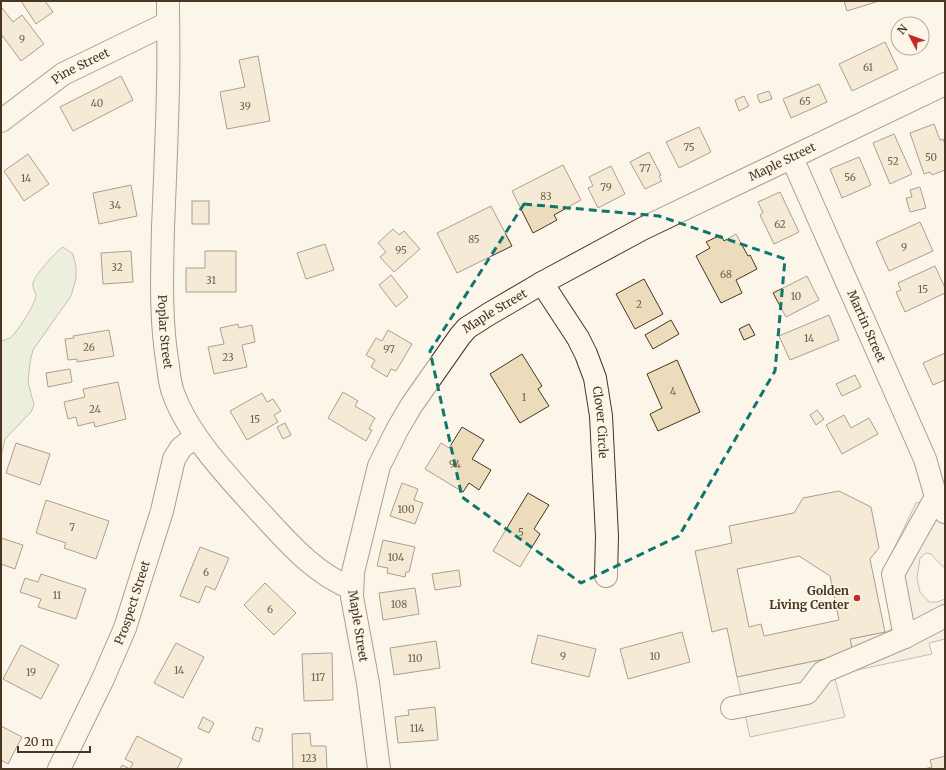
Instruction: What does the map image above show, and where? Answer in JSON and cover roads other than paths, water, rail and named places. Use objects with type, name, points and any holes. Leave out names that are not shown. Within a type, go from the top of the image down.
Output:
[{"type":"street","name":"Poplar Street","points":[[168,1],[168,86],[162,271],[164,344],[173,395],[196,436],[226,474],[289,543],[320,572],[340,584],[351,588]]},
{"type":"street","name":"Pine Street","points":[[1,121],[63,74],[168,23]]},
{"type":"street","name":"Maple Street","points":[[379,769],[368,683],[353,606],[351,588],[353,572],[379,466],[397,430],[412,406],[463,332],[489,314],[542,283],[642,229],[945,84]]},
{"type":"street","name":"Martin Street","points":[[792,158],[925,459],[940,505]]},
{"type":"street","name":"Clover Circle","points":[[542,283],[578,338],[595,378],[601,416],[607,536],[606,576]]},
{"type":"street","name":"Prospect Street","points":[[59,769],[102,681],[125,628],[162,511],[174,458],[181,448],[196,436]]},
{"type":"street","points":[[905,637],[893,574],[940,505]]},
{"type":"street","points":[[732,708],[807,693],[824,672],[905,637],[945,616]]},
{"type":"place","name":"Golden Living Center","points":[[857,598]]}]
